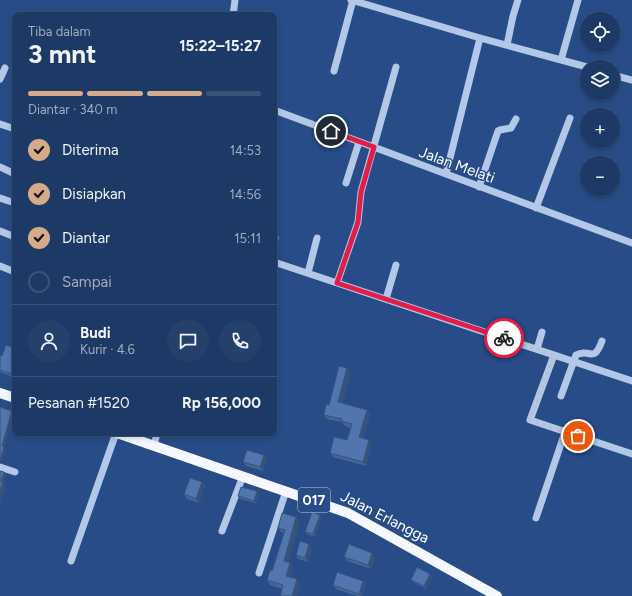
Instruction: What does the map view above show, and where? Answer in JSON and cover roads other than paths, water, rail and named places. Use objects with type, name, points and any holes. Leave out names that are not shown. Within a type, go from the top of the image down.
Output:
[{"type":"main road","points":[[0,393],[12,397]]},
{"type":"main road","name":"Jalan Erlangga","points":[[126,436],[348,513],[497,596]]},
{"type":"street","points":[[233,12],[235,0]]},
{"type":"street","points":[[334,71],[352,0],[480,38],[580,65]]},
{"type":"street","points":[[507,45],[512,16],[518,0]]},
{"type":"street","points":[[561,60],[578,0]]},
{"type":"street","points":[[446,174],[480,38]]},
{"type":"street","points":[[337,283],[358,222],[361,192],[396,67]]},
{"type":"street","points":[[0,79],[5,68]]},
{"type":"street","points":[[620,77],[632,80]]},
{"type":"street","name":"Jalan Melati","points":[[277,111],[632,243]]},
{"type":"street","points":[[536,208],[570,118]]},
{"type":"street","points":[[480,187],[498,131],[511,128],[516,119]]},
{"type":"street","points":[[0,124],[12,129]]},
{"type":"street","points":[[346,183],[359,142]]},
{"type":"street","points":[[0,167],[12,173]]},
{"type":"street","points":[[0,198],[12,202]]},
{"type":"street","points":[[0,231],[12,236]]},
{"type":"street","points":[[308,273],[317,238]]},
{"type":"street","points":[[277,263],[632,380]]},
{"type":"street","points":[[386,299],[396,265]]},
{"type":"street","points":[[0,266],[12,271]]},
{"type":"street","points":[[537,349],[542,332]]},
{"type":"street","points":[[561,396],[577,354],[596,353],[602,341]]},
{"type":"street","points":[[554,355],[530,420],[632,454]]},
{"type":"street","points":[[536,518],[565,432]]},
{"type":"street","points":[[71,561],[116,436]]},
{"type":"street","points":[[154,446],[156,436]]},
{"type":"street","points":[[0,467],[15,472]]},
{"type":"street","points":[[222,531],[242,476]]},
{"type":"street","points":[[259,573],[286,491]]}]
